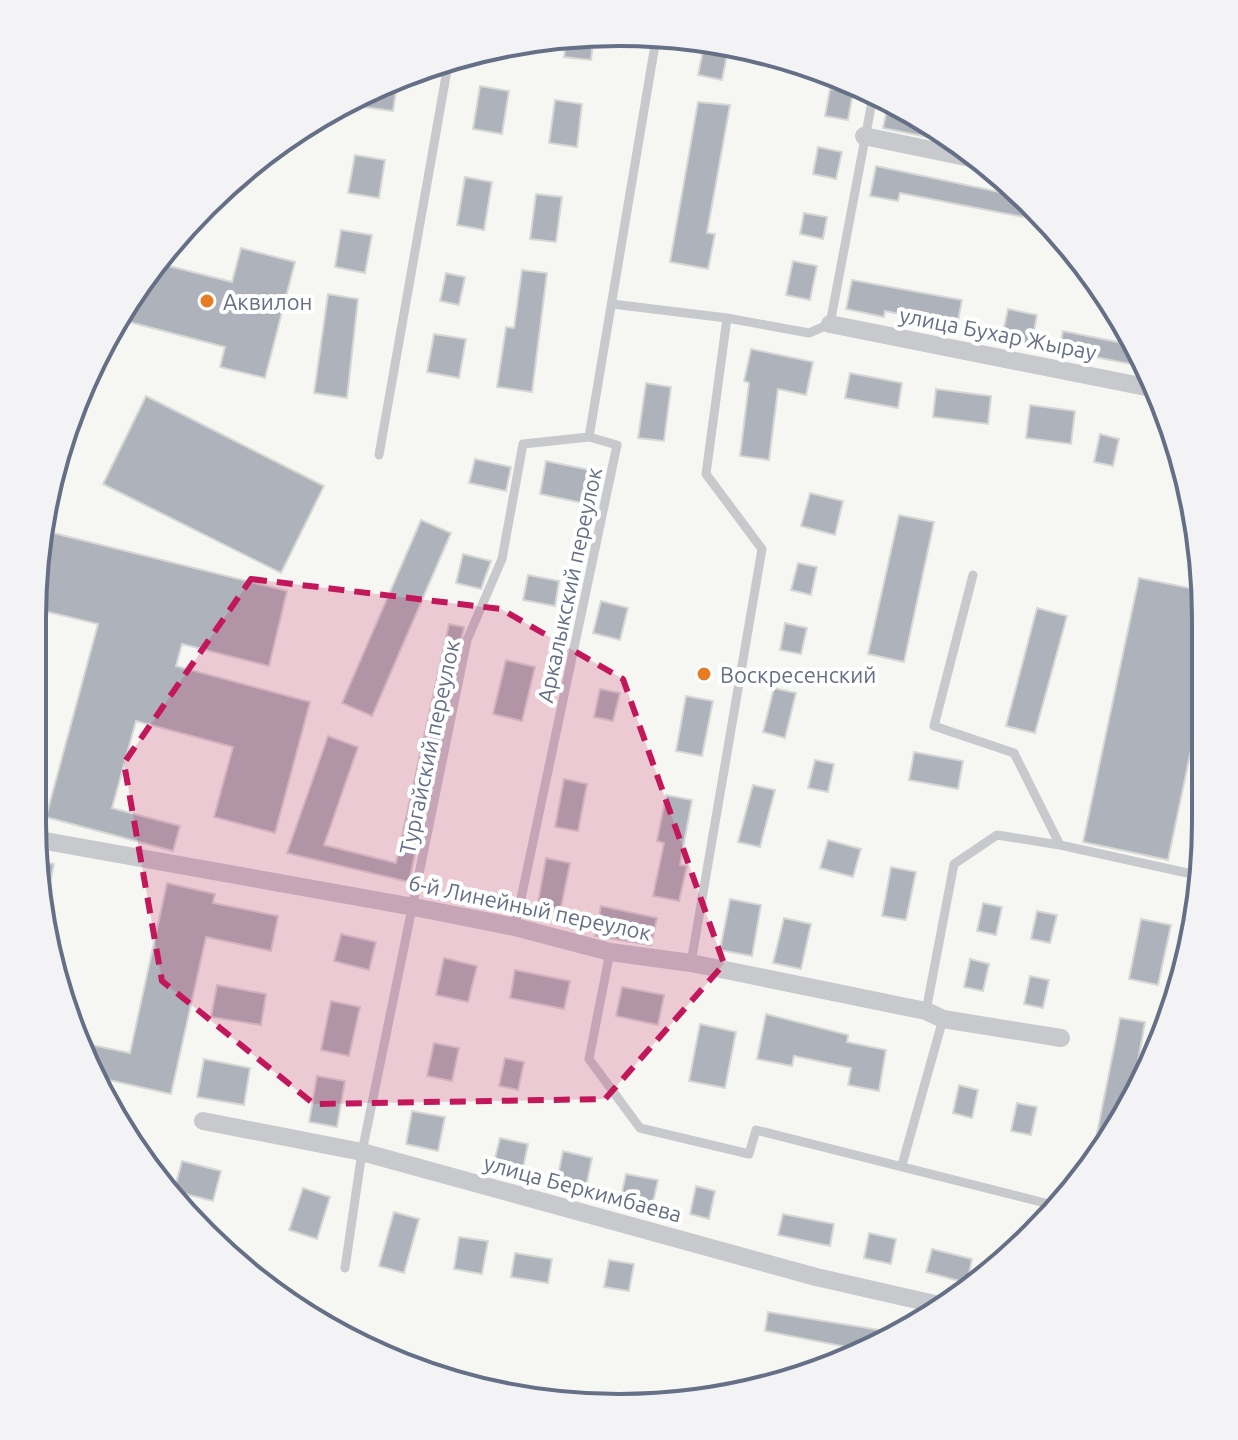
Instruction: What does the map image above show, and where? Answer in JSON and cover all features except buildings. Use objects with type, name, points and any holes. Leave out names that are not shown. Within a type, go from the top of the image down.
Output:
[{"type":"street","points":[[864,136],[954,155]]},
{"type":"street","name":"улица Бухар Жырау","points":[[830,324],[1142,386]]},
{"type":"street","name":"6-й Линейный переулок","points":[[47,841],[414,907],[515,927],[610,952],[691,963],[934,1015],[1061,1038]]},
{"type":"street","name":"улица Беркимбаева","points":[[203,1121],[362,1152],[816,1277],[928,1303]]},
{"type":"lane","name":"Аркалыкский переулок","points":[[515,927],[617,445],[589,437],[655,47]]},
{"type":"lane","points":[[379,455],[447,73]]},
{"type":"lane","points":[[612,304],[727,318],[809,333],[830,324],[871,105]]},
{"type":"lane","points":[[691,963],[762,549],[706,474],[727,318]]},
{"type":"lane","name":"Тургайский переулок","points":[[345,1268],[362,1152],[467,640],[502,559],[523,444],[589,437]]},
{"type":"lane","points":[[973,575],[934,726],[1014,753],[1060,845]]},
{"type":"lane","points":[[902,1165],[934,1015],[954,864],[997,835],[1060,845],[1189,873]]},
{"type":"lane","points":[[610,952],[589,1059],[640,1128],[749,1154],[756,1130],[1045,1203]]},
{"type":"highlighted area","points":[[251,579],[501,609],[623,679],[724,964],[605,1099],[314,1104],[162,981],[124,763]]},
{"type":"place","name":"Аквилон","points":[[207,301]]},
{"type":"place","name":"Воскресенский","points":[[704,674]]}]
